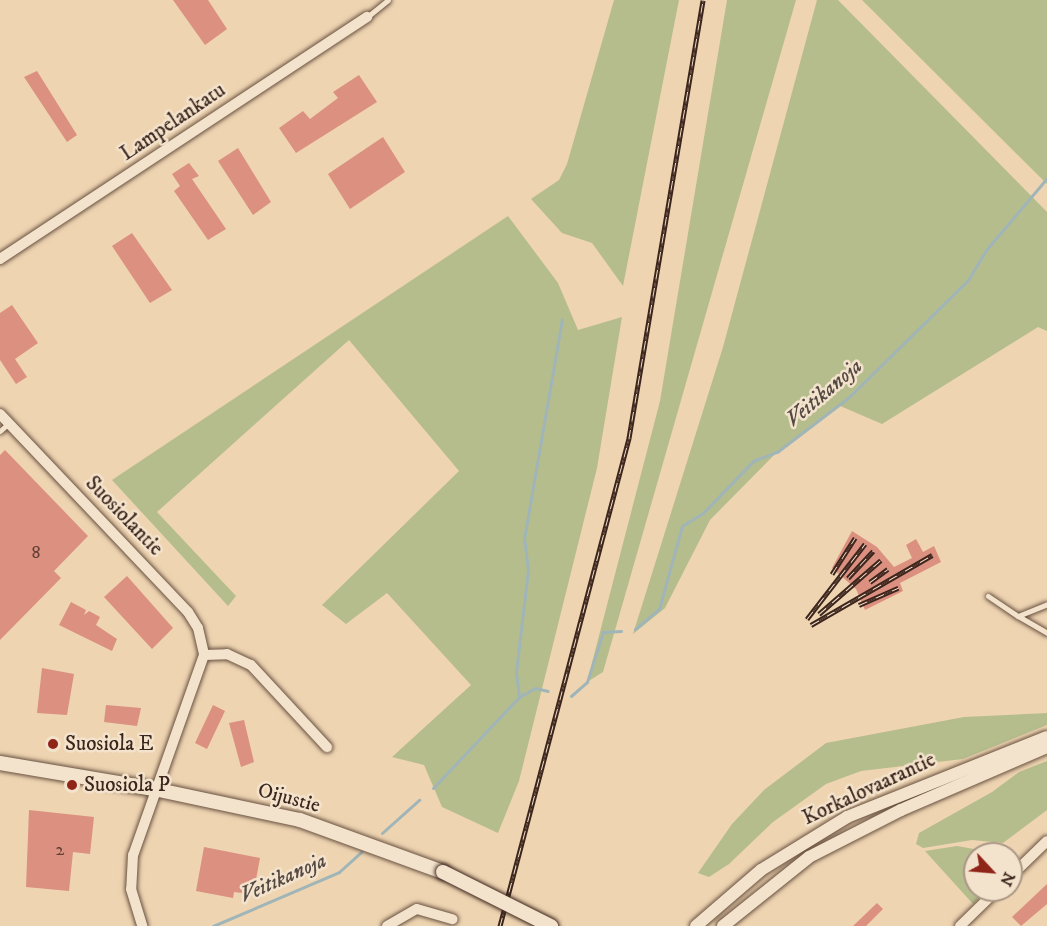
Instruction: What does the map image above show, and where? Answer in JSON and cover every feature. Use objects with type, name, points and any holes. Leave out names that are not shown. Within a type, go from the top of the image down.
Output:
[{"type":"main road","name":"Oijustie","points":[[0,763],[154,789],[300,820],[443,872],[551,926]]},
{"type":"street","name":"Lampelankatu","points":[[0,260],[368,17]]},
{"type":"street","name":"Suosiolantie","points":[[0,414],[188,612],[204,655]]},
{"type":"street","points":[[142,926],[131,889],[133,855],[154,789],[204,655],[226,654],[251,665],[327,747]]},
{"type":"street","name":"Korkalovaarantie","points":[[696,926],[761,870],[848,817],[1047,737]]},
{"type":"street","name":"Korkalovaarantie","points":[[723,926],[772,884],[835,843],[1047,747]]},
{"type":"street","points":[[1023,865],[1045,845]]},
{"type":"street","points":[[960,926],[984,902]]},
{"type":"street","points":[[387,926],[417,909],[453,919]]},
{"type":"lane","points":[[368,17],[388,0]]},
{"type":"lane","points":[[0,431],[9,423]]},
{"type":"lane","points":[[988,596],[1047,633]]},
{"type":"lane","points":[[1018,615],[1047,604]]},
{"type":"green space","points":[[614,0],[679,0],[623,286],[592,243],[562,233],[531,199],[559,180],[567,164]]},
{"type":"green space","points":[[727,0],[796,0],[603,672],[587,682],[660,401]]},
{"type":"green space","points":[[817,0],[838,0],[1047,212],[1047,331],[1038,327],[882,424],[838,405],[777,452],[710,520],[665,608],[633,634],[723,347]]},
{"type":"green space","points":[[862,0],[1047,0],[1047,184]]},
{"type":"green space","points":[[508,216],[558,283],[578,330],[622,317],[597,468],[519,781],[498,833],[442,807],[424,765],[392,757],[471,685],[387,593],[346,624],[322,605],[459,471],[349,340],[157,512],[236,596],[228,606],[112,480]]},
{"type":"green space","points":[[1047,713],[1047,725],[963,759],[861,771],[826,784],[773,822],[729,864],[709,877],[698,873],[732,824],[764,790],[826,743],[964,717]]},
{"type":"green space","points":[[1047,761],[1047,810],[1004,842],[972,840],[923,848],[916,844],[919,833],[992,792],[1019,772]]},
{"type":"green space","points":[[963,847],[963,893],[925,851]]},
{"type":"building","points":[[173,0],[208,0],[227,29],[205,45]]},
{"type":"building","points":[[37,71],[77,135],[67,142],[24,77]]},
{"type":"building","points":[[359,75],[377,102],[296,153],[279,128],[303,111],[310,119],[338,98],[333,92]]},
{"type":"building","points":[[383,137],[405,172],[350,209],[328,174]]},
{"type":"building","points":[[238,148],[271,202],[253,215],[218,161]]},
{"type":"building","points":[[189,163],[199,176],[192,179],[226,229],[208,240],[174,191],[180,186],[172,174]]},
{"type":"building","points":[[132,233],[172,290],[150,303],[112,246]]},
{"type":"building","points":[[12,305],[38,343],[15,359],[27,377],[16,384],[0,360],[0,313]]},
{"type":"building","points":[[5,450],[88,536],[54,571],[61,578],[0,640],[0,455]]},
{"type":"building","points":[[852,531],[877,547],[894,567],[912,558],[906,545],[916,539],[923,552],[934,546],[941,562],[900,583],[903,591],[865,610],[856,589],[832,568]]},
{"type":"building","points":[[127,576],[173,628],[152,649],[104,597]]},
{"type":"building","points":[[71,602],[86,610],[84,615],[89,611],[100,617],[96,625],[117,639],[112,651],[59,625]]},
{"type":"building","points":[[42,668],[74,674],[67,715],[37,713]]},
{"type":"building","points":[[106,705],[141,708],[137,726],[104,722]]},
{"type":"building","points":[[213,705],[225,711],[207,749],[195,743]]},
{"type":"building","points":[[244,720],[254,762],[241,767],[229,723]]},
{"type":"building","points":[[29,810],[94,817],[90,854],[73,852],[69,891],[26,887]]},
{"type":"building","points":[[204,847],[260,858],[254,890],[243,888],[242,893],[234,892],[233,898],[196,891]]},
{"type":"building","points":[[1047,884],[1047,904],[1021,926],[1012,917]]},
{"type":"building","points":[[877,903],[883,909],[866,926],[853,926]]},
{"type":"waterway","name":"Veitikanoja","points":[[635,629],[659,609],[682,526],[704,512],[753,461],[777,452],[848,398],[968,280],[986,250],[1047,178]]},
{"type":"waterway","points":[[519,697],[516,672],[528,570],[524,539],[562,319]]},
{"type":"waterway","name":"Veitikanoja","points":[[571,696],[587,682],[603,632],[621,631]]},
{"type":"waterway","name":"Veitikanoja","points":[[433,788],[519,697],[535,688],[548,691]]},
{"type":"waterway","name":"Veitikanoja","points":[[382,833],[419,800]]},
{"type":"waterway","name":"Veitikanoja","points":[[213,926],[339,872],[361,852]]},
{"type":"railway","points":[[500,926],[629,438],[703,0]]},
{"type":"railway","points":[[832,574],[855,538]]},
{"type":"railway","points":[[807,619],[865,544]]},
{"type":"railway","points":[[848,578],[873,551]]},
{"type":"railway","points":[[811,625],[932,555]]},
{"type":"railway","points":[[819,614],[881,560]]},
{"type":"railway","points":[[870,582],[888,569]]},
{"type":"railway","points":[[859,605],[898,588]]},
{"type":"place","name":"Suosiola E","points":[[53,744]]},
{"type":"place","name":"Suosiola P","points":[[72,785]]}]
